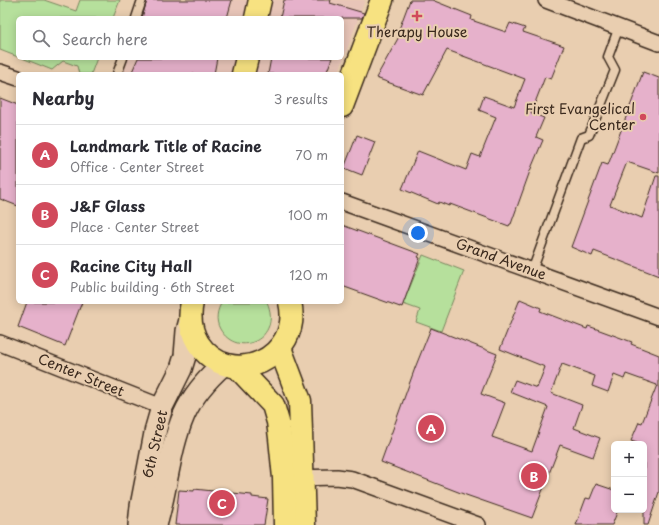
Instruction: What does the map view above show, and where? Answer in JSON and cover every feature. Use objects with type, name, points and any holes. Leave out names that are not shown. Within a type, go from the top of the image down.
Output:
[{"type":"main road","points":[[256,16],[260,0]]},
{"type":"main road","points":[[344,101],[382,0]]},
{"type":"main road","points":[[244,72],[246,60]]},
{"type":"main road","points":[[230,365],[249,366],[260,363],[271,357],[280,348],[286,339],[290,328],[292,314],[290,304]]},
{"type":"main road","points":[[191,311],[192,329],[200,346],[207,354],[230,365],[273,405],[304,525]]},
{"type":"main road","points":[[280,348],[300,401],[293,478],[285,525]]},
{"type":"street","points":[[546,0],[659,42]]},
{"type":"street","points":[[0,72],[16,77]]},
{"type":"street","name":"Grand Avenue","points":[[344,203],[659,317]]},
{"type":"street","name":"6th Street","points":[[139,525],[156,428],[162,407],[181,369],[185,356],[187,331],[191,311]]},
{"type":"street","name":"Center Street","points":[[0,343],[162,407]]},
{"type":"street","name":"6th Street","points":[[156,525],[161,510],[172,452],[184,414],[201,387],[230,365]]},
{"type":"street","points":[[293,478],[337,477],[352,479],[478,525]]},
{"type":"lane","points":[[137,16],[142,0]]},
{"type":"lane","points":[[532,271],[581,138],[589,135],[614,70],[608,57],[619,28]]},
{"type":"lane","points":[[118,72],[122,60]]},
{"type":"shaded area","points":[[143,0],[365,0],[344,58],[344,16],[139,16]]},
{"type":"shaded area","points":[[127,60],[343,60],[339,72],[124,72]]},
{"type":"green space","points":[[0,0],[44,0],[76,11],[80,0],[120,0],[114,16],[16,16],[16,56],[0,50]]},
{"type":"green space","points":[[27,60],[96,60],[92,72],[78,72],[77,66],[63,61],[52,70]]},
{"type":"green space","points":[[423,255],[464,271],[441,331],[416,322],[420,310],[403,304]]},
{"type":"green space","points":[[221,304],[267,304],[270,315],[269,326],[264,335],[256,341],[247,344],[237,343],[228,338],[220,329],[217,319]]},
{"type":"building","points":[[147,0],[232,0],[228,16],[143,16]]},
{"type":"building","points":[[284,0],[331,0],[330,3],[364,13],[362,18],[344,18],[344,16],[280,16]]},
{"type":"building","points":[[410,0],[432,0],[472,16],[471,20],[506,32],[510,23],[525,28],[523,32],[564,46],[551,79],[545,77],[531,113],[544,118],[536,137],[543,140],[509,226],[450,204],[449,206],[439,202],[438,204],[402,189],[418,151],[466,170],[472,154],[480,157],[496,117],[479,110],[484,96],[514,107],[525,79],[447,50],[423,95],[376,78],[401,33],[398,32]]},
{"type":"building","points":[[137,60],[217,60],[214,72],[132,72]]},
{"type":"building","points":[[271,60],[331,60],[327,72],[268,72]]},
{"type":"building","points":[[643,72],[659,78],[659,173],[627,162],[610,205],[642,218],[656,176],[659,176],[659,276],[594,251],[592,256],[571,247],[602,163],[608,165]]},
{"type":"building","points":[[0,98],[16,104],[16,205],[0,199]]},
{"type":"building","points":[[357,135],[375,142],[362,175],[344,168]]},
{"type":"building","points":[[344,226],[420,254],[418,257],[420,258],[402,307],[344,287]]},
{"type":"building","points":[[520,299],[541,308],[540,311],[587,329],[588,326],[632,342],[631,344],[659,355],[659,492],[648,525],[644,525],[644,513],[647,513],[647,441],[631,441],[639,422],[642,423],[657,385],[626,374],[624,379],[614,375],[608,392],[592,386],[595,376],[562,364],[551,393],[582,405],[574,428],[600,438],[593,457],[560,445],[532,518],[466,495],[381,462],[431,328],[497,354],[481,394],[505,403],[492,437],[532,451],[548,407],[510,392],[515,380],[537,388],[545,367],[500,349]]},
{"type":"building","points":[[26,304],[81,304],[65,346],[18,327]]},
{"type":"building","points":[[596,484],[611,489],[611,513],[617,513],[612,525],[576,525],[586,498],[590,499]]},
{"type":"building","points":[[194,489],[252,495],[252,497],[268,499],[264,525],[175,525],[179,490],[194,491]]},
{"type":"place","name":"Therapy House","points":[[417,16]]},
{"type":"place","name":"First Evangelical Center","points":[[643,117]]},
{"type":"place","name":"Landmark Title of Racine","points":[[431,428]]},
{"type":"place","name":"J&F Glass","points":[[534,476]]},
{"type":"place","name":"Racine City Hall","points":[[222,503]]}]
